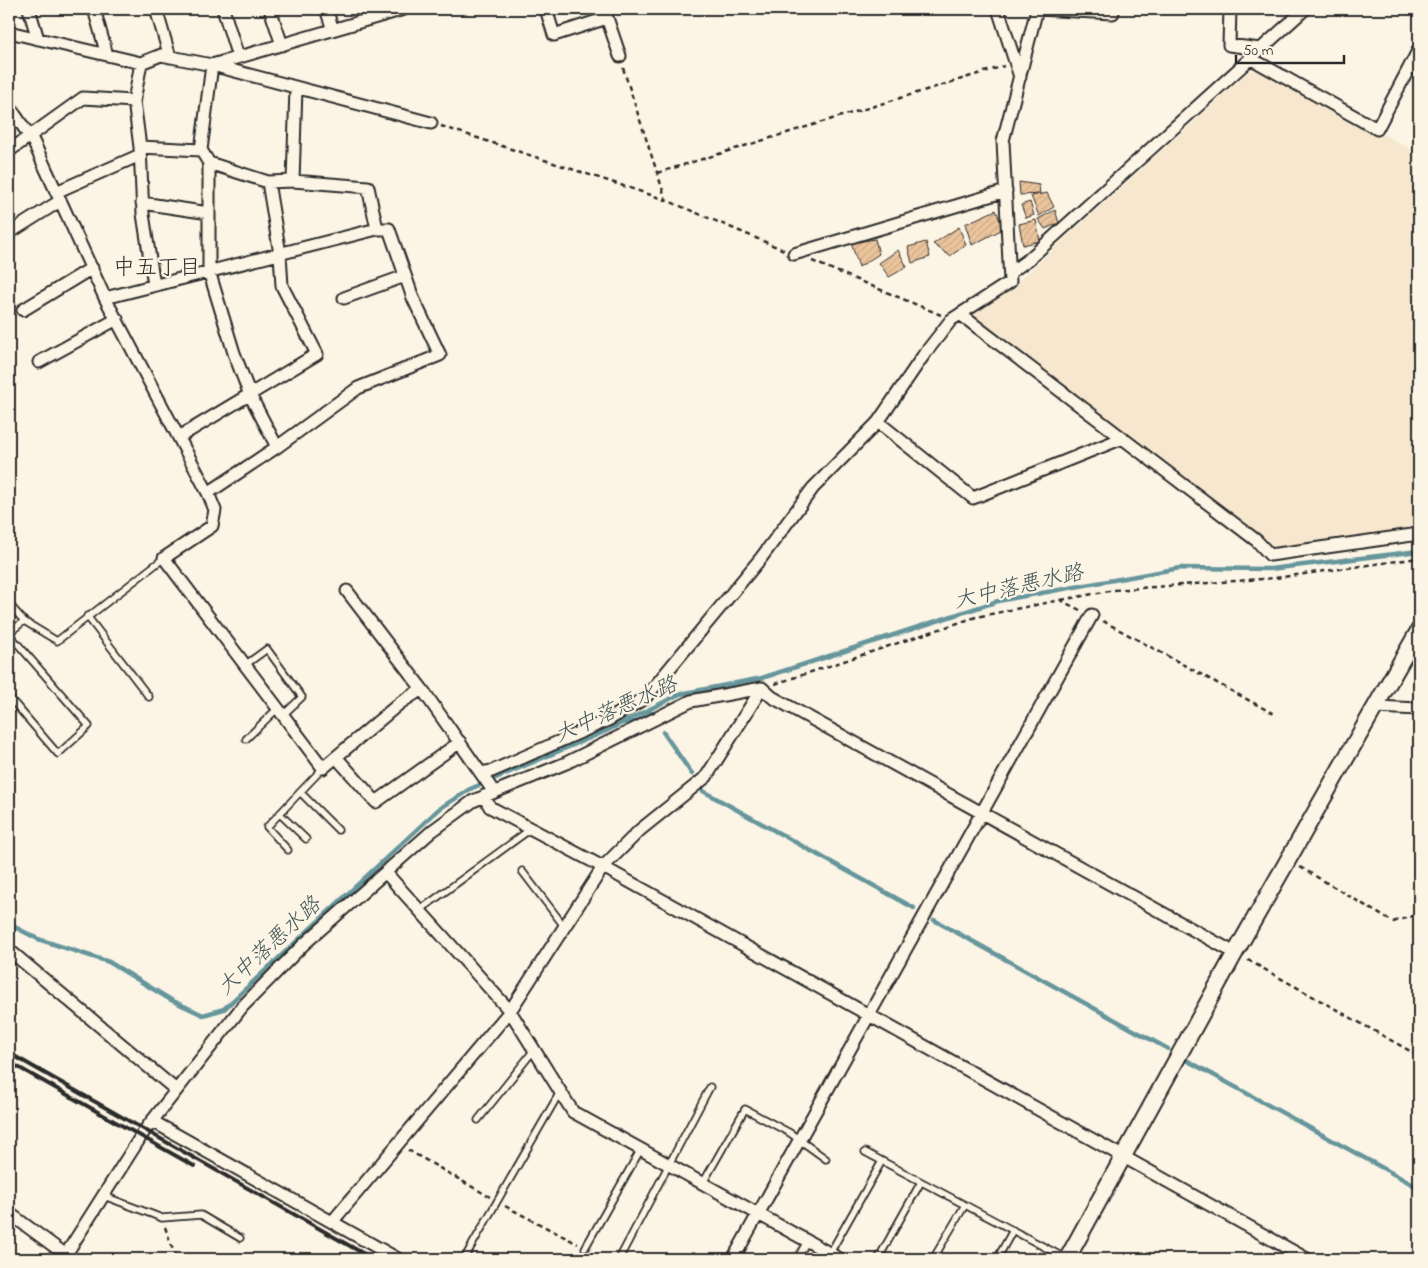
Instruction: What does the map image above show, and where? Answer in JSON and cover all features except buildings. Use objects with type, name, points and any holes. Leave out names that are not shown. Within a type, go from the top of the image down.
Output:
[{"type":"street","points":[[29,9],[38,39]]},
{"type":"street","points":[[94,9],[107,55]]},
{"type":"street","points":[[156,9],[170,57]]},
{"type":"street","points":[[223,9],[238,58]]},
{"type":"street","points":[[270,9],[282,45]]},
{"type":"street","points":[[326,9],[333,30]]},
{"type":"street","points":[[212,65],[333,30],[383,12],[404,9]]},
{"type":"street","points":[[546,9],[554,35],[606,13],[620,56]]},
{"type":"street","points":[[998,9],[1020,77]]},
{"type":"street","points":[[482,773],[492,771],[608,720],[644,698],[760,558],[812,488],[878,422],[923,356],[952,320],[1010,282],[1003,141],[1037,9],[1113,12],[1113,9]]},
{"type":"street","points":[[1230,9],[1229,45],[1260,49]]},
{"type":"street","points":[[1011,272],[1043,246],[1305,9]]},
{"type":"street","points":[[9,32],[141,63],[161,55],[212,65],[431,123]]},
{"type":"street","points":[[1250,58],[1378,129],[1419,49]]},
{"type":"street","points":[[141,63],[134,100],[140,151],[142,203],[154,285]]},
{"type":"street","points":[[212,65],[201,150],[209,163],[209,271],[234,353],[250,395],[277,447]]},
{"type":"street","points":[[293,181],[296,88]]},
{"type":"street","points":[[9,151],[83,98],[134,100]]},
{"type":"street","points":[[9,106],[30,136],[106,298],[208,493],[215,510],[212,526],[164,558],[323,768],[400,703],[422,689]]},
{"type":"street","points":[[9,232],[58,196],[140,151],[201,150]]},
{"type":"street","points":[[209,163],[268,182],[293,181],[368,187],[377,229]]},
{"type":"street","points":[[179,437],[317,354],[282,286],[280,254],[268,182]]},
{"type":"street","points":[[794,254],[1006,190]]},
{"type":"street","points":[[142,203],[209,213]]},
{"type":"street","points":[[106,298],[377,229],[389,230],[413,298],[440,355],[358,388],[277,447],[208,493]]},
{"type":"street","points":[[23,310],[92,268]]},
{"type":"street","points":[[344,298],[405,276]]},
{"type":"street","points":[[960,314],[1258,541],[1270,554],[1419,534]]},
{"type":"street","points":[[39,362],[117,319]]},
{"type":"street","points":[[878,422],[973,498],[1123,438]]},
{"type":"street","points":[[346,591],[422,689],[482,773],[489,792],[490,807],[603,867],[1307,1259]]},
{"type":"street","points":[[733,1259],[1092,615]]},
{"type":"street","points":[[1067,1259],[1288,860],[1419,630]]},
{"type":"street","points":[[332,1222],[510,1011],[603,867],[640,830],[706,777],[762,688]]},
{"type":"street","points":[[9,1213],[65,1257],[152,1121],[242,1008],[303,945],[432,831],[473,801],[489,792],[566,763],[691,702],[762,688],[772,696],[1236,953]]},
{"type":"street","points":[[1375,707],[1419,709]]},
{"type":"street","points":[[336,756],[376,802],[460,742]]},
{"type":"street","points":[[386,872],[510,1011],[573,1112],[840,1259]]},
{"type":"street","points":[[9,950],[176,1090]]},
{"type":"street","points":[[152,1121],[398,1259]]},
{"type":"lane","points":[[9,604],[24,621],[56,642],[164,558]]},
{"type":"lane","points":[[88,616],[149,697]]},
{"type":"lane","points":[[9,697],[58,754],[89,726],[9,633],[24,621]]},
{"type":"lane","points":[[245,665],[267,649],[302,697],[246,739]]},
{"type":"lane","points":[[288,850],[267,827],[323,768]]},
{"type":"lane","points":[[301,793],[338,830]]},
{"type":"lane","points":[[280,814],[306,840]]},
{"type":"lane","points":[[420,910],[532,828]]},
{"type":"lane","points":[[522,871],[564,926]]},
{"type":"lane","points":[[478,1120],[534,1050]]},
{"type":"lane","points":[[619,1259],[710,1087]]},
{"type":"lane","points":[[464,1259],[560,1092]]},
{"type":"lane","points":[[703,1184],[745,1109],[790,1133],[798,1141],[826,1159]]},
{"type":"lane","points":[[585,1248],[641,1149]]},
{"type":"lane","points":[[865,1152],[1067,1259]]},
{"type":"lane","points":[[830,1253],[882,1161]]},
{"type":"lane","points":[[878,1259],[921,1182]]},
{"type":"lane","points":[[104,1196],[162,1218],[201,1216],[240,1238]]},
{"type":"lane","points":[[933,1259],[965,1205]]},
{"type":"lane","points":[[997,1259],[1012,1230]]},
{"type":"lane","points":[[797,1259],[807,1241]]},
{"type":"path","points":[[431,123],[666,200],[620,56]]},
{"type":"path","points":[[657,173],[1015,63]]},
{"type":"path","points":[[762,688],[976,617],[1060,600],[1114,590],[1275,578],[1419,558]]},
{"type":"path","points":[[1060,600],[1092,615],[1274,714]]},
{"type":"path","points":[[1288,860],[1394,922],[1419,914]]},
{"type":"path","points":[[1236,953],[1419,1056]]},
{"type":"path","points":[[162,1218],[176,1259]]},
{"type":"shaded area","points":[[1257,70],[1419,153],[1419,528],[1279,550],[970,317],[972,312],[1005,293],[1248,72]]},
{"type":"waterway","name":"大中落悪水路","points":[[9,924],[38,939],[109,962],[171,1000],[203,1015],[224,1009],[439,809],[470,789],[606,731],[680,694],[762,678],[998,601],[1180,568],[1270,569],[1419,551]]},
{"type":"waterway","points":[[623,723],[635,722],[652,713]]},
{"type":"waterway","points":[[663,732],[692,774]]},
{"type":"waterway","points":[[703,791],[914,908]]},
{"type":"waterway","points":[[934,920],[1168,1049]]},
{"type":"waterway","points":[[1188,1061],[1419,1188]]},
{"type":"railway","points":[[9,1053],[373,1259]]},
{"type":"railway","points":[[9,1062],[194,1166]]},
{"type":"district","name":"中五丁目","points":[[157,266]]}]
